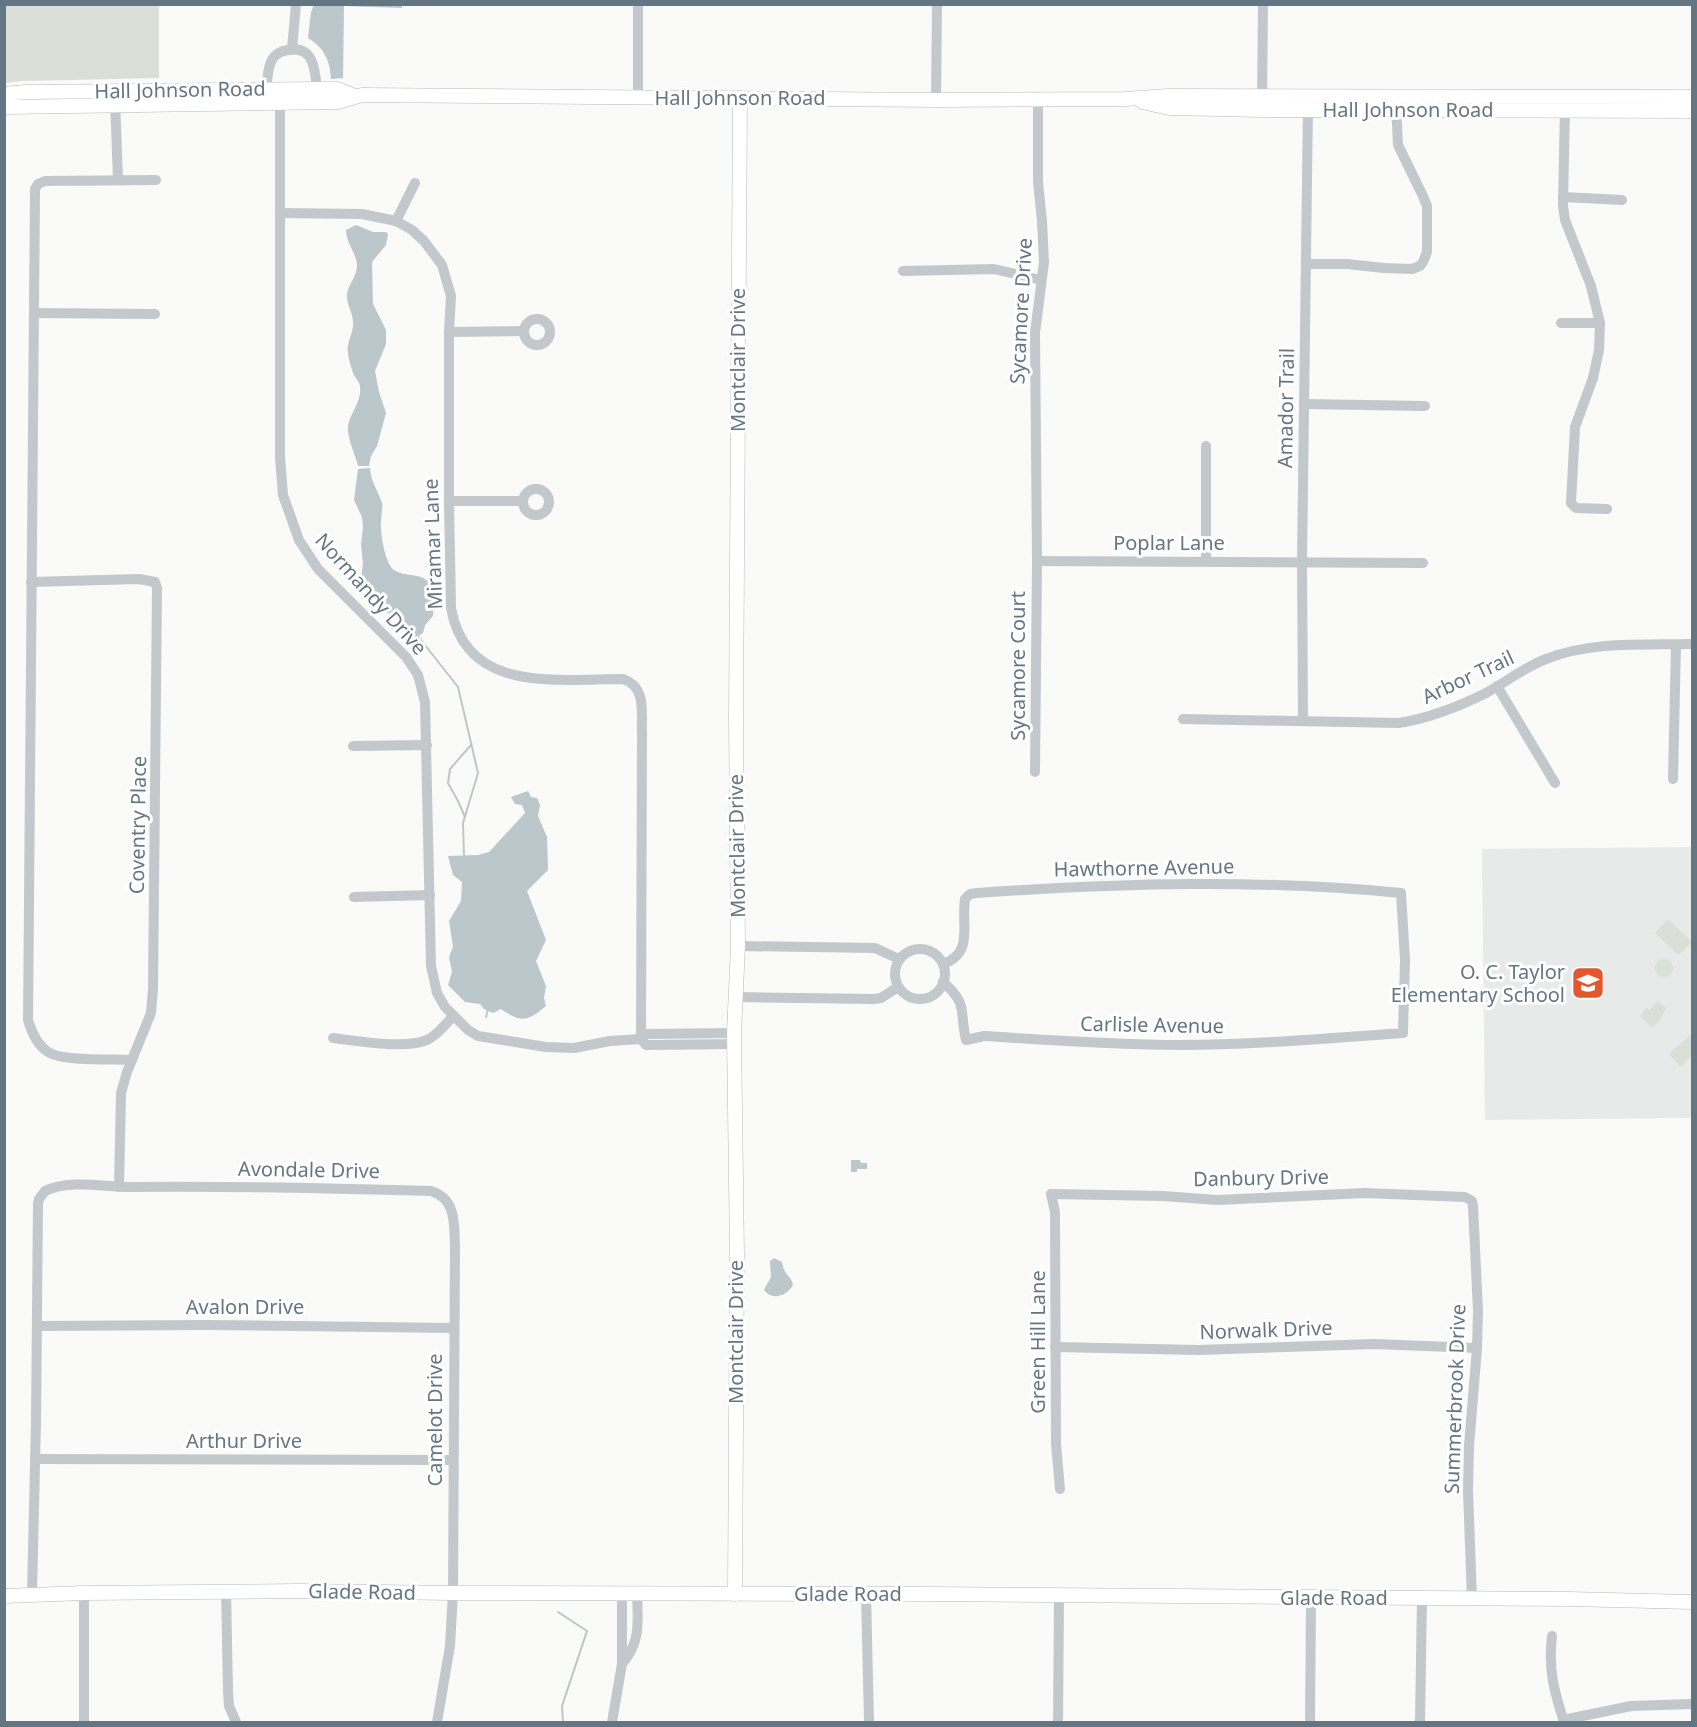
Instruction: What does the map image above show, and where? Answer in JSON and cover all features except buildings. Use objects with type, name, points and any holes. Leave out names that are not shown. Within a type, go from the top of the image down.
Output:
[{"type":"main road","name":"Hall Johnson Road","points":[[4,94],[266,88],[337,90],[355,96],[1125,99],[1169,108],[1262,103],[1396,103],[1565,104],[1692,111]]},
{"type":"main road","name":"Hall Johnson Road","points":[[4,107],[338,102],[355,96]]},
{"type":"main road","name":"Hall Johnson Road","points":[[1565,104],[1692,97]]},
{"type":"main road","name":"Montclair Drive","points":[[735,1594],[737,1255],[734,1038],[738,946],[736,708],[740,98]]},
{"type":"main road","name":"Glade Road","points":[[4,1596],[226,1591],[1059,1595],[1692,1602]]},
{"type":"street","points":[[292,50],[296,4]]},
{"type":"street","points":[[638,4],[638,98]]},
{"type":"street","points":[[936,100],[937,4]]},
{"type":"street","points":[[1262,103],[1263,4]]},
{"type":"street","points":[[266,88],[272,59],[280,52],[292,50],[305,52],[312,58],[317,89]]},
{"type":"street","points":[[115,91],[118,180]]},
{"type":"street","name":"Sycamore Drive","points":[[1036,561],[1035,333],[1044,262],[1038,182],[1038,99]]},
{"type":"street","name":"Normandy Drive","points":[[280,103],[280,433],[283,495],[298,540],[318,569],[406,657],[418,675],[425,702],[432,978],[437,993],[453,1016],[478,1036],[546,1047],[574,1048],[644,1036],[734,1038]]},
{"type":"street","name":"Amador Trail","points":[[1303,720],[1302,561],[1307,103]]},
{"type":"street","points":[[1306,264],[1347,264],[1412,269],[1423,262],[1427,252],[1427,206],[1398,145],[1396,103]]},
{"type":"street","points":[[1565,104],[1563,197],[1565,220],[1591,286],[1600,323],[1599,350],[1593,378],[1575,427],[1571,502],[1573,506],[1608,509]]},
{"type":"street","points":[[132,1060],[73,1058],[52,1054],[33,1036],[28,1020],[35,189],[41,182],[156,180]]},
{"type":"street","points":[[396,221],[415,183]]},
{"type":"street","points":[[1563,197],[1622,200]]},
{"type":"street","name":"Miramar Lane","points":[[280,213],[362,214],[396,221],[412,230],[424,241],[442,265],[451,296],[449,501],[452,615],[465,646],[477,659],[489,667],[514,676],[623,679],[632,682],[639,691],[642,734],[644,1036]]},
{"type":"street","points":[[903,271],[994,269],[1041,280]]},
{"type":"street","points":[[34,313],[155,314]]},
{"type":"street","points":[[1561,323],[1600,323]]},
{"type":"street","points":[[449,332],[523,331]]},
{"type":"street","points":[[1304,404],[1425,406]]},
{"type":"street","points":[[1206,446],[1206,560]]},
{"type":"street","points":[[449,501],[523,501]]},
{"type":"street","name":"Poplar Lane","points":[[1036,561],[1206,560],[1423,563]]},
{"type":"street","name":"Sycamore Court","points":[[1035,772],[1036,561]]},
{"type":"street","name":"Coventry Place","points":[[31,582],[138,579],[151,580],[155,582],[157,588],[153,989],[151,1012],[121,1094],[119,1187]]},
{"type":"street","name":"Arbor Trail","points":[[1183,719],[1399,723],[1440,714],[1497,686],[1544,659],[1559,654],[1616,645],[1692,645]]},
{"type":"street","points":[[1673,779],[1676,645]]},
{"type":"street","points":[[1497,686],[1555,783]]},
{"type":"street","points":[[353,746],[427,745]]},
{"type":"street","name":"Hawthorne Avenue","points":[[943,964],[960,955],[964,940],[965,899],[977,892],[1128,884],[1233,883],[1353,888],[1401,893],[1405,960],[1403,1033]]},
{"type":"street","points":[[354,897],[430,895]]},
{"type":"street","points":[[738,946],[875,948],[899,959]]},
{"type":"street","points":[[922,949],[933,952],[943,964],[944,982],[934,994],[919,999],[904,993],[898,987],[894,973],[899,959],[907,952],[922,949]]},
{"type":"street","name":"Carlisle Avenue","points":[[944,982],[960,999],[966,1040],[984,1036],[1123,1045],[1192,1045],[1302,1041],[1403,1033]]},
{"type":"street","points":[[736,997],[874,999],[881,998],[898,987]]},
{"type":"street","points":[[333,1038],[392,1044],[421,1042],[431,1038],[453,1016]]},
{"type":"street","name":"Avondale Drive","points":[[32,1594],[39,1199],[45,1191],[50,1188],[74,1185],[248,1186],[431,1191],[439,1193],[452,1208],[455,1247]]},
{"type":"street","name":"Danbury Drive","points":[[1051,1194],[1163,1196],[1217,1200],[1365,1193],[1465,1197],[1472,1201]]},
{"type":"street","name":"Green Hill Lane","points":[[1051,1194],[1055,1212],[1056,1444],[1060,1489]]},
{"type":"street","name":"Summerbrook Drive","points":[[1472,1201],[1478,1311],[1469,1457],[1472,1599]]},
{"type":"street","name":"Camelot Drive","points":[[437,1722],[450,1646],[453,1593],[455,1247]]},
{"type":"street","name":"Avalon Drive","points":[[37,1326],[207,1324],[454,1328]]},
{"type":"street","name":"Norwalk Drive","points":[[1055,1347],[1199,1350],[1374,1344],[1477,1348]]},
{"type":"street","name":"Arthur Drive","points":[[35,1459],[453,1460]]},
{"type":"street","points":[[226,1591],[229,1706],[236,1722]]},
{"type":"street","points":[[84,1593],[84,1722]]},
{"type":"street","points":[[612,1722],[622,1664],[622,1594]]},
{"type":"street","points":[[622,1664],[634,1647],[638,1625],[637,1594]]},
{"type":"street","points":[[866,1594],[869,1722]]},
{"type":"street","points":[[1058,1722],[1059,1595]]},
{"type":"street","points":[[1310,1722],[1311,1598]]},
{"type":"street","points":[[1420,1722],[1422,1598]]},
{"type":"street","points":[[1552,1636],[1549,1659],[1563,1721],[1631,1706],[1692,1704]]},
{"type":"shaded area","points":[[402,4],[402,8],[344,6],[343,78],[331,79],[325,55],[308,38],[314,5]]},
{"type":"shaded area","points":[[4,5],[159,5],[159,78],[5,83]]},
{"type":"shaded area","points":[[356,225],[373,232],[388,234],[386,245],[372,262],[373,304],[386,330],[386,344],[375,371],[386,413],[369,466],[358,466],[348,431],[349,421],[360,392],[348,355],[353,322],[347,294],[357,265],[346,230]]},
{"type":"shaded area","points":[[370,468],[382,503],[381,533],[391,567],[400,573],[422,577],[427,580],[435,593],[433,616],[425,625],[423,633],[412,640],[405,632],[401,621],[391,614],[380,611],[371,603],[360,585],[363,564],[361,544],[363,527],[362,517],[354,500],[358,469]]},
{"type":"shaded area","points":[[528,791],[531,797],[537,798],[540,805],[538,816],[547,837],[548,870],[527,891],[546,940],[536,961],[546,986],[544,998],[546,1006],[524,1019],[514,1017],[501,1009],[493,1013],[484,1009],[480,1004],[465,1002],[448,985],[452,972],[449,957],[453,947],[449,921],[461,901],[462,882],[453,875],[448,856],[478,855],[489,852],[525,813],[522,805],[515,804],[511,797]]},
{"type":"shaded area","name":"O. C. Taylor Elementary School","points":[[1692,847],[1692,1118],[1485,1120],[1482,849]]},
{"type":"shaded area","points":[[1668,919],[1692,942],[1678,955],[1655,933]]},
{"type":"shaded area","points":[[1664,959],[1670,962],[1673,968],[1670,974],[1664,977],[1658,974],[1655,968],[1658,962]]},
{"type":"shaded area","points":[[1658,1001],[1666,1008],[1661,1019],[1652,1028],[1640,1016],[1646,1008],[1650,1010]]},
{"type":"shaded area","points":[[1690,1035],[1692,1037],[1692,1056],[1681,1067],[1669,1054]]},
{"type":"shaded area","points":[[851,1160],[867,1163],[867,1169],[857,1169],[857,1172],[851,1172]]},
{"type":"shaded area","points":[[774,1258],[782,1262],[793,1285],[779,1296],[771,1295],[764,1290],[771,1277],[770,1261]]},
{"type":"waterway","points":[[417,635],[458,687],[478,773],[463,823],[464,857]]},
{"type":"waterway","points":[[465,817],[448,783],[450,769],[471,745]]},
{"type":"waterway","points":[[486,1017],[488,1009]]},
{"type":"waterway","points":[[558,1612],[587,1631],[562,1706],[563,1722]]},
{"type":"place","name":"O. C. Taylor Elementary School","points":[[1588,983]]}]
